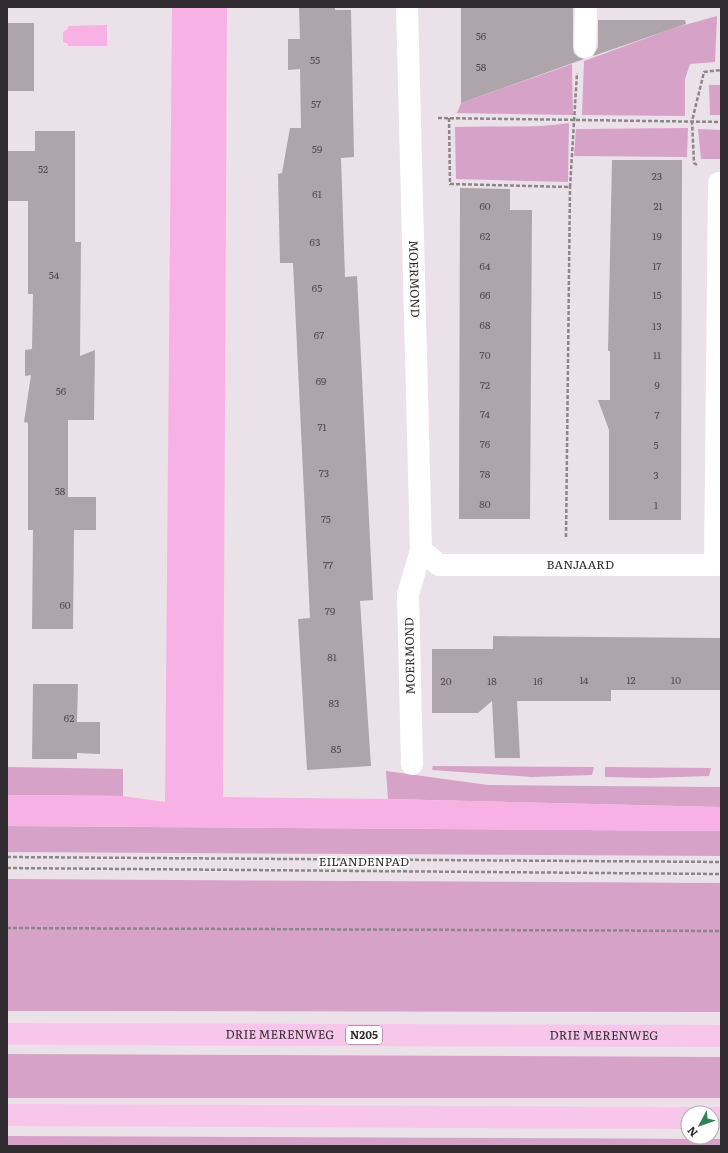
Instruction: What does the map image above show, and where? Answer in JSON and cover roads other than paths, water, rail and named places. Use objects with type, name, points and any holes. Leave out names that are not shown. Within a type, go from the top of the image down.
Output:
[{"type":"highway","name":"DRIE MERENWEG","points":[[7,1034],[721,1036]]},
{"type":"highway","points":[[7,1115],[680,1118]]},
{"type":"street","name":"MOERMOND","points":[[407,7],[422,550],[408,594],[412,764]]},
{"type":"street","points":[[585,47],[586,7]]},
{"type":"street","points":[[718,565],[719,183]]},
{"type":"street","name":"BANJAARD","points":[[422,550],[439,565],[718,565]]}]
